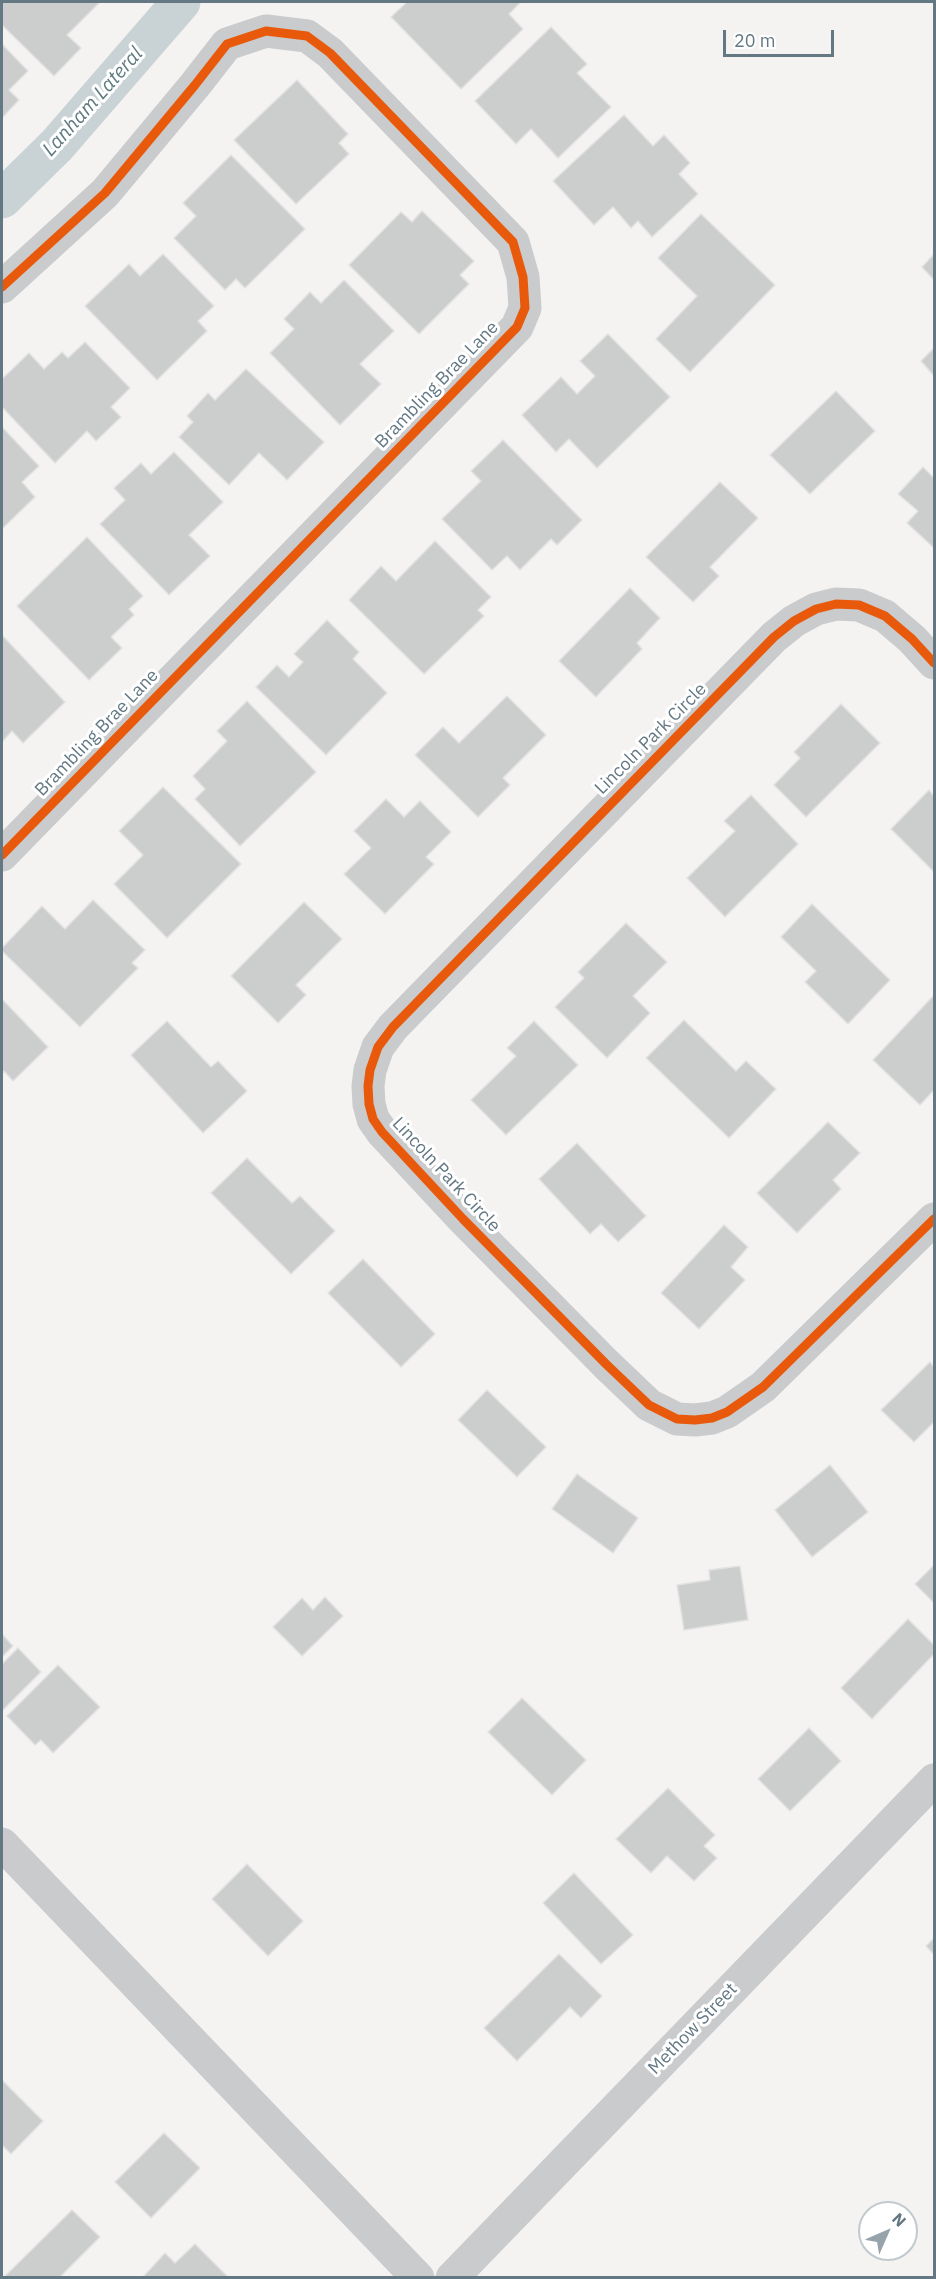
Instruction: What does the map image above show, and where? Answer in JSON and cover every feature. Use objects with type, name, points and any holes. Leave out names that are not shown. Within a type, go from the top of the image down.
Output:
[{"type":"street","name":"Brambling Brae Lane","points":[[2,287],[105,192],[227,44],[266,31],[307,36],[330,53],[513,242],[523,277],[525,308],[517,327],[2,855]]},
{"type":"street","name":"Lincoln Park Circle","points":[[934,663],[912,639],[885,616],[859,604],[836,604],[816,609],[794,621],[758,654],[393,1027],[378,1047],[370,1070],[368,1086],[373,1119],[382,1132],[463,1219],[606,1364],[649,1405],[677,1419],[712,1418],[727,1412],[763,1387],[934,1219]]},
{"type":"street","name":"Methow Street","points":[[452,2277],[934,1780]]},
{"type":"street","points":[[2,1844],[418,2277]]},
{"type":"building","points":[[2,2],[100,2],[67,35],[81,48],[54,76],[2,25]]},
{"type":"building","points":[[407,2],[521,2],[509,14],[523,29],[461,89],[391,17]]},
{"type":"building","points":[[551,27],[587,64],[577,73],[611,107],[558,158],[531,129],[516,144],[475,101]]},
{"type":"building","points":[[2,44],[28,71],[9,90],[19,100],[2,118]]},
{"type":"building","points":[[297,80],[348,134],[339,143],[349,154],[296,204],[234,140]]},
{"type":"building","points":[[624,115],[653,146],[664,135],[690,163],[679,174],[698,194],[652,237],[638,221],[631,228],[613,207],[594,225],[553,181]]},
{"type":"building","points":[[231,155],[305,229],[245,288],[236,279],[225,290],[174,238],[196,216],[183,203]]},
{"type":"building","points":[[422,211],[474,261],[460,275],[469,284],[419,334],[349,265],[401,212],[412,222]]},
{"type":"building","points":[[701,214],[775,285],[690,372],[656,339],[697,296],[658,258]]},
{"type":"building","points":[[163,254],[214,306],[198,321],[207,331],[157,380],[85,306],[129,264],[140,276]]},
{"type":"building","points":[[934,254],[934,280],[922,267]]},
{"type":"building","points":[[344,280],[394,331],[360,364],[381,384],[340,425],[270,353],[294,329],[284,319],[310,292],[321,303]]},
{"type":"building","points":[[608,334],[670,397],[597,468],[569,439],[556,452],[522,415],[561,377],[577,394],[595,376],[580,361]]},
{"type":"building","points":[[85,342],[130,388],[111,407],[121,417],[96,441],[87,431],[55,463],[2,407],[2,379],[29,353],[44,369],[62,352],[68,358]]},
{"type":"building","points":[[934,348],[934,376],[921,361]]},
{"type":"building","points":[[246,369],[324,442],[287,480],[259,453],[229,485],[179,437],[193,422],[187,416],[208,393],[215,400]]},
{"type":"building","points":[[836,391],[875,431],[810,494],[770,455]]},
{"type":"building","points":[[2,427],[39,466],[22,482],[35,497],[2,529]]},
{"type":"building","points":[[503,440],[582,520],[557,545],[551,539],[520,570],[507,556],[492,570],[442,519],[481,481],[471,471]]},
{"type":"building","points":[[174,452],[223,502],[189,535],[210,556],[169,595],[100,524],[125,500],[114,488],[141,463],[151,474]]},
{"type":"building","points":[[923,467],[934,478],[934,548],[907,523],[918,511],[898,494]]},
{"type":"building","points":[[720,482],[758,518],[710,567],[719,576],[693,602],[646,557]]},
{"type":"building","points":[[87,537],[143,596],[129,609],[134,615],[111,637],[122,648],[89,680],[17,606]]},
{"type":"building","points":[[435,541],[491,597],[478,610],[484,616],[424,674],[349,600],[381,566],[396,581]]},
{"type":"building","points":[[630,588],[660,618],[637,643],[642,649],[596,697],[559,661]]},
{"type":"building","points":[[327,620],[359,652],[353,659],[387,693],[326,755],[256,687],[277,665],[289,677],[303,662],[294,654]]},
{"type":"building","points":[[2,635],[65,702],[23,743],[12,731],[2,742]]},
{"type":"building","points":[[507,696],[546,735],[503,778],[510,785],[478,817],[415,755],[443,727],[459,743]]},
{"type":"building","points":[[247,701],[316,772],[240,846],[195,799],[205,789],[193,776],[227,741],[217,731]]},
{"type":"building","points":[[841,704],[880,743],[806,817],[774,785],[800,758],[794,752]]},
{"type":"building","points":[[163,787],[241,864],[167,938],[114,884],[143,855],[119,831]]},
{"type":"building","points":[[929,790],[934,796],[934,872],[891,829]]},
{"type":"building","points":[[751,795],[798,844],[725,917],[687,878],[735,831],[724,821]]},
{"type":"building","points":[[386,799],[404,817],[420,801],[451,832],[426,857],[434,864],[385,914],[344,874],[371,848],[354,831]]},
{"type":"building","points":[[93,900],[145,950],[132,963],[138,968],[80,1027],[2,951],[2,948],[42,906],[65,929]]},
{"type":"building","points":[[304,902],[342,939],[296,985],[306,995],[278,1023],[231,976]]},
{"type":"building","points":[[812,904],[890,980],[848,1024],[805,982],[816,971],[781,937]]},
{"type":"building","points":[[626,923],[667,962],[633,996],[650,1013],[607,1058],[555,1007],[584,978],[578,972]]},
{"type":"building","points":[[934,995],[934,1090],[920,1105],[873,1060]]},
{"type":"building","points":[[2,999],[48,1047],[13,1081],[4,1071],[2,1074]]},
{"type":"building","points":[[684,1020],[736,1071],[746,1061],[776,1089],[729,1138],[646,1058]]},
{"type":"building","points":[[167,1021],[211,1067],[218,1061],[247,1091],[203,1133],[131,1055]]},
{"type":"building","points":[[534,1021],[578,1065],[506,1135],[471,1100],[516,1056],[507,1048]]},
{"type":"building","points":[[828,1122],[860,1153],[833,1180],[841,1189],[797,1233],[757,1193]]},
{"type":"building","points":[[577,1143],[646,1216],[618,1242],[601,1224],[590,1234],[539,1179]]},
{"type":"building","points":[[247,1158],[292,1203],[300,1196],[335,1231],[291,1274],[211,1193]]},
{"type":"building","points":[[724,1225],[748,1247],[731,1267],[745,1280],[699,1329],[661,1293]]},
{"type":"building","points":[[363,1259],[435,1334],[401,1367],[328,1293]]},
{"type":"building","points":[[930,1362],[934,1367],[934,1422],[914,1442],[881,1410]]},
{"type":"building","points":[[487,1390],[546,1447],[517,1477],[458,1420]]},
{"type":"building","points":[[830,1465],[868,1512],[812,1557],[775,1510]]},
{"type":"building","points":[[577,1474],[638,1518],[613,1553],[552,1509]]},
{"type":"building","points":[[934,1565],[934,1603],[915,1584]]},
{"type":"building","points":[[740,1566],[748,1620],[684,1630],[677,1585],[710,1580],[709,1570]]},
{"type":"building","points":[[325,1597],[343,1616],[302,1656],[273,1627],[302,1598],[313,1610]]},
{"type":"building","points":[[908,1619],[934,1645],[934,1654],[872,1719],[841,1688]]},
{"type":"building","points":[[2,1634],[13,1646],[2,1657]]},
{"type":"building","points":[[18,1648],[41,1672],[2,1711],[2,1664]]},
{"type":"building","points":[[58,1665],[100,1707],[53,1753],[41,1740],[35,1745],[7,1716]]},
{"type":"building","points":[[522,1698],[586,1760],[552,1795],[488,1732]]},
{"type":"building","points":[[809,1728],[841,1761],[790,1811],[758,1779]]},
{"type":"building","points":[[668,1788],[715,1835],[704,1846],[717,1858],[694,1881],[667,1856],[651,1873],[616,1839]]},
{"type":"building","points":[[247,1864],[303,1921],[268,1956],[212,1899]]},
{"type":"building","points":[[574,1873],[633,1935],[601,1964],[543,1903]]},
{"type":"building","points":[[934,1938],[934,1955],[926,1946]]},
{"type":"building","points":[[559,1954],[602,1996],[581,2018],[570,2007],[517,2061],[484,2028]]},
{"type":"building","points":[[2,2080],[43,2121],[11,2154],[2,2145]]},
{"type":"building","points":[[164,2133],[200,2168],[151,2218],[115,2182]]},
{"type":"building","points":[[72,2210],[100,2237],[59,2278],[3,2278]]},
{"type":"building","points":[[195,2244],[229,2278],[142,2278],[165,2253],[175,2263]]},
{"type":"waterway","name":"Lanham Lateral","points":[[2,199],[57,145],[181,2]]},
{"type":"cycle path","points":[[2,287],[105,193],[227,44],[266,31],[307,36],[330,53],[513,242],[523,277],[525,308],[517,327],[2,855]]},
{"type":"cycle path","points":[[934,663],[912,639],[885,616],[859,605],[836,604],[816,609],[794,621],[774,637],[393,1027],[378,1047],[370,1070],[368,1086],[373,1119],[382,1132],[463,1219],[606,1364],[649,1405],[677,1419],[712,1418],[727,1412],[763,1387],[934,1219]]}]
